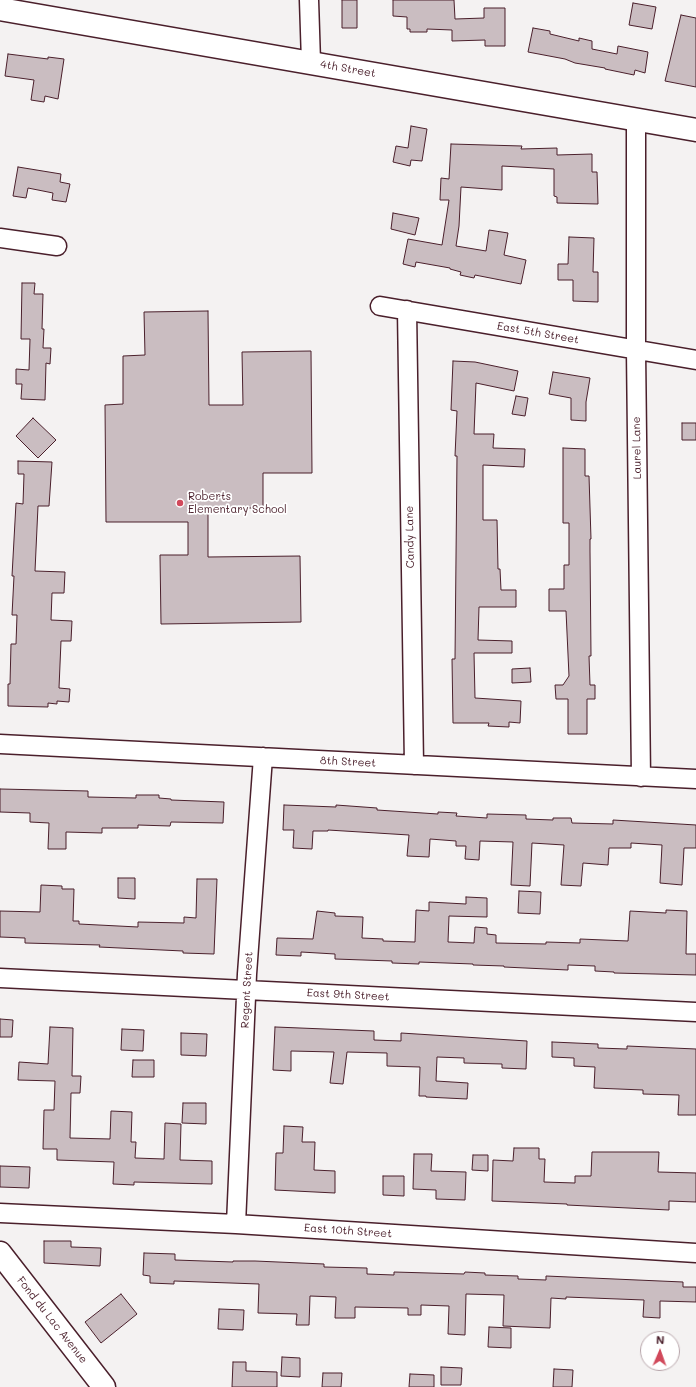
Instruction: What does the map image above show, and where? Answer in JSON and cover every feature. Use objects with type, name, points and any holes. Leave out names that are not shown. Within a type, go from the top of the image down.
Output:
[{"type":"street","points":[[309,0],[311,62]]},
{"type":"street","name":"4th Street","points":[[0,9],[696,130]]},
{"type":"street","name":"Laurel Lane","points":[[636,120],[636,350],[641,777]]},
{"type":"street","points":[[0,238],[57,246]]},
{"type":"street","name":"East 5th Street","points":[[380,306],[696,360]]},
{"type":"street","name":"Candy Lane","points":[[407,310],[414,765]]},
{"type":"street","name":"8th Street","points":[[0,744],[696,779]]},
{"type":"street","name":"Regent Street","points":[[236,1224],[246,990],[263,757]]},
{"type":"street","name":"East 9th Street","points":[[0,978],[696,1012]]},
{"type":"street","name":"East 10th Street","points":[[0,1213],[236,1224],[696,1253]]},
{"type":"street","name":"Fond du Lac Avenue","points":[[0,1253],[104,1387]]},
{"type":"building","points":[[342,0],[357,0],[357,28],[342,28]]},
{"type":"building","points":[[393,0],[454,0],[455,19],[484,18],[484,8],[505,8],[505,46],[485,46],[485,40],[452,41],[452,30],[427,29],[427,32],[410,32],[410,29],[407,29],[407,17],[393,16]]},
{"type":"building","points":[[633,3],[656,7],[652,29],[629,25]]},
{"type":"building","points":[[681,15],[696,18],[696,87],[665,81]]},
{"type":"building","points":[[533,28],[550,31],[550,34],[579,41],[579,38],[592,41],[592,49],[617,54],[618,46],[648,52],[645,73],[635,70],[634,75],[528,52]]},
{"type":"building","points":[[8,54],[48,59],[48,57],[64,59],[58,99],[45,96],[44,102],[31,100],[34,80],[5,76]]},
{"type":"building","points":[[411,126],[427,129],[422,161],[411,160],[410,166],[393,162],[396,146],[408,148]]},
{"type":"building","points":[[451,144],[522,146],[521,149],[557,148],[557,155],[592,154],[592,172],[597,172],[598,204],[557,203],[557,197],[554,196],[554,169],[502,166],[502,190],[461,187],[459,226],[456,246],[486,251],[489,230],[508,233],[504,255],[526,260],[521,284],[475,275],[474,278],[460,275],[461,272],[450,268],[416,262],[415,267],[403,264],[408,239],[442,245],[449,200],[440,200],[441,178],[449,179]]},
{"type":"building","points":[[18,167],[61,174],[60,182],[70,184],[66,202],[52,200],[53,193],[28,188],[26,198],[13,196]]},
{"type":"building","points":[[393,213],[419,218],[415,235],[391,229]]},
{"type":"building","points":[[569,237],[594,238],[593,272],[598,272],[598,302],[573,301],[573,280],[558,280],[558,264],[568,264]]},
{"type":"building","points":[[22,283],[35,283],[34,294],[43,294],[43,348],[51,348],[50,364],[46,363],[45,400],[21,399],[22,384],[16,384],[16,369],[29,370],[30,339],[21,339]]},
{"type":"building","name":"Roberts Elementary School","points":[[208,311],[209,405],[243,405],[242,352],[311,351],[312,473],[263,473],[263,508],[208,508],[208,557],[300,556],[301,622],[161,624],[160,555],[188,555],[188,522],[106,522],[105,405],[123,404],[123,356],[145,355],[144,312]]},
{"type":"building","points":[[453,361],[475,362],[518,371],[514,391],[476,383],[474,434],[494,434],[493,448],[525,449],[524,467],[483,465],[483,520],[497,520],[498,569],[500,569],[501,590],[516,590],[516,607],[479,607],[478,640],[512,641],[512,653],[474,653],[475,698],[521,701],[520,723],[509,722],[509,727],[488,726],[489,723],[453,723],[452,659],[455,659],[457,456],[455,456],[457,411],[451,410]]},
{"type":"building","points":[[553,372],[590,378],[586,402],[586,421],[571,420],[571,398],[549,394]]},
{"type":"building","points":[[516,396],[528,398],[525,416],[512,414]]},
{"type":"building","points":[[33,418],[56,440],[38,458],[16,436]]},
{"type":"building","points":[[682,423],[696,423],[696,440],[682,440]]},
{"type":"building","points":[[563,448],[585,449],[585,476],[589,476],[591,539],[591,656],[589,656],[590,685],[595,685],[595,699],[587,699],[587,734],[568,734],[568,699],[556,699],[555,685],[563,685],[569,676],[566,611],[549,611],[549,589],[564,589],[564,565],[569,565],[569,523],[563,523]]},
{"type":"building","points":[[18,461],[52,462],[49,506],[38,506],[35,571],[65,572],[64,593],[52,593],[51,620],[72,621],[71,641],[61,641],[59,688],[70,689],[69,702],[57,701],[57,704],[48,703],[48,707],[8,706],[11,644],[16,644],[17,615],[12,615],[14,576],[12,576],[16,503],[23,504],[24,474],[18,474]]},
{"type":"building","points":[[530,668],[531,682],[512,683],[512,669]]},
{"type":"building","points":[[0,789],[88,791],[88,797],[136,798],[136,795],[159,795],[159,798],[171,800],[224,802],[223,823],[171,822],[170,826],[138,825],[138,828],[102,828],[102,833],[66,832],[66,849],[48,849],[49,823],[30,822],[30,813],[0,812]]},
{"type":"building","points":[[284,805],[336,807],[336,805],[377,808],[377,810],[438,814],[438,812],[457,813],[456,816],[487,818],[487,814],[526,815],[526,819],[553,820],[553,818],[571,818],[572,823],[613,824],[613,820],[696,825],[696,848],[684,848],[682,885],[660,883],[662,845],[631,843],[631,848],[609,848],[608,865],[583,863],[581,886],[561,885],[564,845],[532,843],[530,886],[511,885],[513,842],[480,841],[479,860],[465,859],[466,846],[456,846],[456,841],[430,839],[429,857],[407,856],[409,835],[328,830],[313,831],[312,849],[293,848],[294,830],[283,830]]},
{"type":"building","points":[[118,878],[135,878],[135,899],[118,898]]},
{"type":"building","points":[[197,879],[217,879],[214,954],[99,947],[100,945],[25,943],[25,938],[0,937],[0,911],[40,912],[41,885],[62,886],[62,889],[74,889],[73,921],[79,921],[79,924],[138,927],[138,922],[184,923],[184,917],[196,918]]},
{"type":"building","points":[[519,891],[541,892],[540,914],[518,913]]},
{"type":"building","points":[[466,897],[487,898],[487,917],[449,916],[448,942],[474,943],[475,927],[487,928],[487,934],[496,935],[496,943],[580,943],[580,939],[628,941],[630,911],[666,913],[666,910],[687,911],[686,954],[696,954],[696,975],[614,973],[595,971],[595,966],[568,965],[568,970],[473,964],[419,962],[419,964],[392,963],[392,961],[335,959],[335,954],[301,952],[301,956],[276,955],[277,938],[313,939],[317,911],[335,913],[335,916],[363,917],[362,938],[383,939],[383,941],[415,942],[416,910],[429,911],[429,902],[466,904]]},
{"type":"building","points":[[0,1019],[13,1020],[12,1037],[0,1037]]},
{"type":"building","points":[[50,1027],[73,1028],[72,1076],[81,1076],[80,1093],[71,1093],[70,1138],[110,1139],[111,1111],[132,1112],[131,1142],[136,1142],[135,1158],[164,1159],[165,1123],[181,1124],[180,1160],[212,1161],[212,1184],[134,1182],[134,1185],[113,1184],[114,1162],[57,1160],[57,1149],[43,1149],[44,1110],[54,1110],[55,1081],[18,1080],[19,1062],[48,1064]]},
{"type":"building","points":[[275,1027],[374,1031],[374,1040],[401,1041],[401,1033],[527,1041],[526,1069],[502,1068],[502,1064],[464,1063],[464,1058],[437,1057],[436,1081],[468,1083],[467,1099],[426,1097],[419,1096],[420,1067],[387,1066],[387,1053],[347,1052],[343,1084],[330,1083],[334,1052],[291,1051],[291,1071],[273,1070]]},
{"type":"building","points":[[122,1029],[144,1030],[143,1051],[121,1050]]},
{"type":"building","points":[[181,1033],[207,1034],[206,1056],[181,1055]]},
{"type":"building","points":[[552,1042],[598,1044],[598,1048],[627,1049],[627,1046],[696,1049],[696,1115],[678,1115],[679,1095],[643,1094],[643,1090],[594,1088],[595,1067],[574,1066],[574,1058],[552,1057]]},
{"type":"building","points":[[133,1060],[154,1060],[154,1077],[132,1077]]},
{"type":"building","points":[[183,1103],[206,1103],[206,1124],[182,1123]]},
{"type":"building","points":[[284,1126],[303,1127],[302,1142],[315,1142],[314,1170],[335,1171],[335,1193],[275,1190],[276,1153],[283,1153]]},
{"type":"building","points":[[514,1148],[539,1148],[539,1159],[545,1159],[544,1182],[575,1183],[575,1176],[591,1176],[592,1152],[659,1152],[658,1172],[696,1173],[696,1202],[669,1201],[669,1210],[492,1201],[493,1160],[513,1161]]},
{"type":"building","points":[[414,1154],[432,1154],[431,1171],[466,1172],[465,1200],[436,1199],[436,1190],[413,1189]]},
{"type":"building","points":[[473,1155],[488,1155],[488,1171],[472,1170]]},
{"type":"building","points":[[0,1166],[30,1167],[29,1188],[0,1187]]},
{"type":"building","points":[[383,1176],[404,1176],[404,1196],[383,1195]]},
{"type":"building","points":[[44,1241],[71,1241],[71,1247],[101,1248],[100,1266],[44,1263]]},
{"type":"building","points":[[144,1253],[175,1254],[175,1260],[233,1262],[255,1261],[324,1264],[324,1267],[367,1268],[367,1274],[394,1275],[394,1272],[464,1274],[465,1272],[485,1273],[485,1275],[518,1276],[518,1279],[546,1280],[546,1276],[683,1282],[683,1287],[696,1287],[696,1302],[660,1301],[660,1318],[643,1317],[644,1300],[566,1297],[566,1299],[551,1298],[550,1328],[503,1326],[504,1295],[466,1294],[465,1335],[448,1334],[449,1306],[421,1305],[421,1315],[408,1315],[408,1308],[355,1307],[355,1318],[335,1318],[336,1297],[310,1296],[309,1325],[296,1325],[297,1314],[258,1313],[259,1284],[174,1281],[174,1284],[150,1283],[150,1276],[143,1275]]},
{"type":"building","points":[[121,1294],[137,1314],[101,1343],[85,1322]]},
{"type":"building","points":[[219,1309],[244,1310],[243,1330],[218,1329]]},
{"type":"building","points":[[489,1327],[511,1328],[511,1348],[488,1347]]},
{"type":"building","points":[[282,1357],[300,1358],[300,1377],[281,1376]]},
{"type":"building","points":[[233,1362],[246,1362],[246,1371],[277,1372],[277,1387],[232,1387]]},
{"type":"building","points":[[441,1367],[462,1368],[461,1385],[441,1385]]},
{"type":"building","points":[[554,1369],[573,1370],[572,1387],[553,1387]]},
{"type":"building","points":[[323,1373],[342,1373],[341,1387],[322,1387]]},
{"type":"building","points":[[410,1374],[434,1375],[434,1387],[409,1387]]},
{"type":"place","name":"Roberts Elementary School","points":[[180,503]]}]
